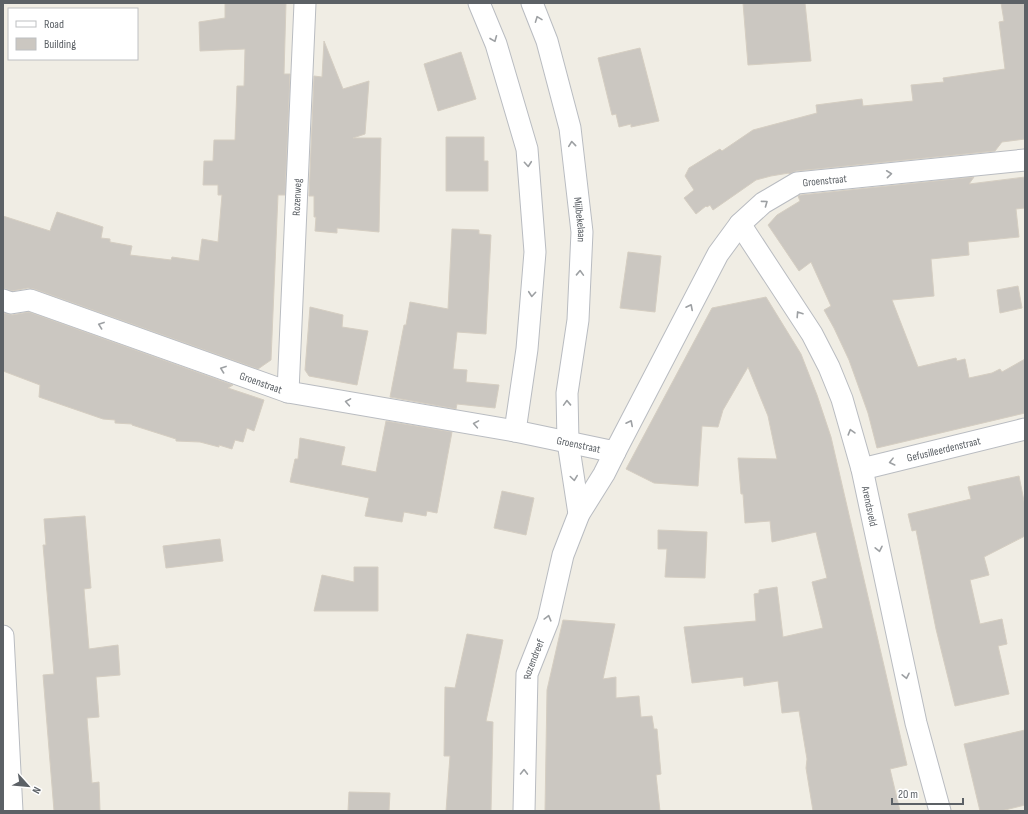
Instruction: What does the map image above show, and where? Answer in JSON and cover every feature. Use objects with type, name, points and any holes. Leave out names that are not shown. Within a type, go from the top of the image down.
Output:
[{"type":"street","name":"Rozenweg","points":[[288,392],[305,3]]},
{"type":"street","points":[[479,3],[496,44],[526,148],[534,238],[535,252],[527,349],[515,431]]},
{"type":"street","name":"Mijlbekelaan","points":[[532,3],[547,41],[570,128],[582,232],[578,320],[567,393],[568,442]]},
{"type":"street","name":"Groenstraat","points":[[3,300],[11,303],[30,300],[288,392],[515,431],[615,452],[718,254],[740,224],[763,204],[796,183],[1025,160]]},
{"type":"street","name":"Arendsveld","points":[[740,224],[812,334],[829,366],[842,399],[862,469],[916,724],[940,811]]},
{"type":"street","name":"Gefusilleerdenstraat","points":[[862,469],[1025,429]]},
{"type":"street","points":[[568,442],[579,514]]},
{"type":"street","name":"Rozendreef","points":[[524,811],[527,674],[548,621],[563,555],[579,514],[604,474],[615,452]]},
{"type":"street","points":[[3,636],[12,811]]},
{"type":"building","points":[[225,3],[286,3],[284,74],[290,74],[285,195],[278,195],[271,360],[258,369],[34,289],[28,288],[12,291],[3,288],[3,216],[50,231],[57,212],[103,227],[101,238],[110,239],[110,242],[132,246],[130,255],[171,260],[172,257],[199,261],[202,239],[218,242],[222,195],[218,195],[218,185],[203,185],[204,161],[213,161],[214,140],[235,140],[237,86],[244,86],[245,49],[200,51],[199,22],[225,18]]},
{"type":"building","points":[[743,3],[805,3],[811,61],[748,65]]},
{"type":"building","points":[[1001,3],[1025,3],[1025,139],[1002,142],[995,151],[796,171],[789,174],[771,176],[756,180],[713,210],[710,205],[707,207],[706,206],[696,214],[684,198],[694,190],[685,176],[689,168],[720,149],[722,151],[753,130],[817,113],[816,105],[862,99],[863,106],[913,101],[911,85],[944,82],[943,78],[1005,69],[999,22],[1004,21]]},
{"type":"building","points":[[324,41],[343,89],[369,81],[365,134],[353,138],[381,138],[379,232],[337,228],[337,233],[315,231],[316,217],[314,217],[314,196],[309,196],[314,76],[322,77]]},
{"type":"building","points":[[640,48],[659,121],[631,127],[631,124],[619,127],[616,114],[612,115],[598,58]]},
{"type":"building","points":[[461,52],[476,99],[438,111],[424,64]]},
{"type":"building","points":[[446,137],[484,137],[484,161],[488,161],[488,191],[446,191]]},
{"type":"building","points":[[974,177],[969,184],[1025,177],[1025,208],[1016,209],[1019,237],[968,242],[969,255],[931,259],[934,296],[892,300],[918,367],[956,358],[957,361],[965,359],[969,378],[992,373],[1000,369],[1002,372],[1025,359],[1025,413],[877,448],[868,413],[849,360],[824,310],[831,306],[811,262],[799,271],[768,225],[777,215],[800,201],[798,196],[801,195]]},
{"type":"building","points":[[452,229],[479,230],[479,234],[491,235],[486,334],[457,332],[453,369],[467,370],[466,382],[499,385],[495,408],[457,404],[456,409],[390,397],[410,302],[448,309]]},
{"type":"building","points":[[628,252],[661,256],[655,312],[620,308]]},
{"type":"building","points":[[1018,286],[1022,308],[1000,313],[997,290]]},
{"type":"building","points":[[766,297],[801,354],[831,437],[907,765],[890,769],[900,811],[813,811],[806,768],[807,759],[799,711],[782,713],[778,681],[744,686],[743,677],[692,683],[684,627],[756,621],[754,594],[759,593],[759,590],[777,587],[783,637],[823,628],[812,582],[827,578],[816,532],[772,542],[770,521],[745,523],[738,458],[777,459],[768,416],[748,367],[723,410],[718,427],[702,426],[698,486],[654,483],[626,469],[712,308]]},
{"type":"building","points":[[310,307],[343,315],[342,327],[368,331],[357,385],[309,376],[305,370]]},
{"type":"building","points":[[29,312],[233,385],[228,388],[264,400],[254,431],[247,428],[243,442],[235,440],[232,449],[200,442],[176,441],[176,439],[132,424],[115,423],[115,420],[103,419],[39,397],[40,385],[3,371],[3,313],[12,315]]},
{"type":"building","points":[[386,421],[452,432],[437,513],[427,511],[426,516],[404,512],[402,522],[365,516],[369,498],[290,482],[295,459],[298,459],[300,438],[345,447],[341,465],[376,472]]},
{"type":"building","points":[[1019,476],[1025,506],[1025,536],[984,557],[989,575],[970,580],[980,624],[1002,619],[1007,644],[998,646],[1009,694],[955,706],[936,629],[916,530],[912,531],[908,514],[971,499],[968,487]]},
{"type":"building","points":[[502,491],[534,498],[526,535],[494,528]]},
{"type":"building","points":[[85,516],[91,588],[84,589],[89,649],[118,645],[120,675],[96,677],[99,717],[87,718],[92,783],[99,782],[100,811],[54,811],[43,675],[54,674],[43,545],[46,545],[44,519]]},
{"type":"building","points":[[658,530],[707,532],[705,578],[665,577],[667,549],[658,549]]},
{"type":"building","points":[[220,539],[223,561],[166,568],[163,546]]},
{"type":"building","points":[[354,567],[378,567],[378,611],[314,611],[322,575],[354,582]]},
{"type":"building","points":[[563,620],[615,624],[603,679],[616,677],[616,698],[639,696],[641,717],[652,716],[654,729],[657,729],[661,774],[656,775],[660,811],[545,811],[547,690]]},
{"type":"building","points":[[467,634],[503,640],[486,721],[493,722],[491,811],[446,811],[450,756],[444,756],[445,687],[455,688]]},
{"type":"building","points":[[1025,730],[1025,805],[1001,811],[980,811],[964,744]]},
{"type":"building","points":[[349,792],[390,793],[389,811],[348,811]]}]
